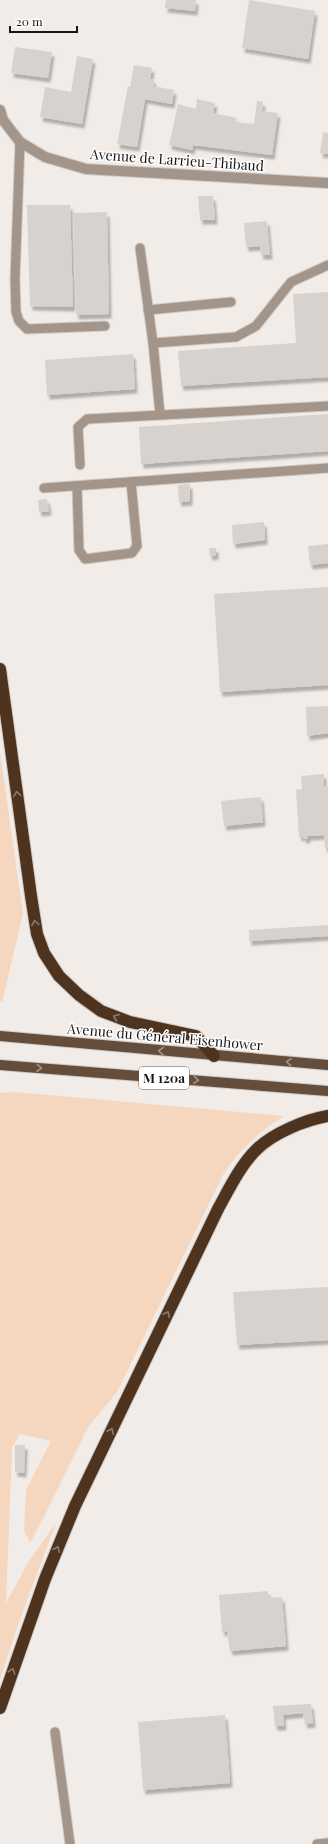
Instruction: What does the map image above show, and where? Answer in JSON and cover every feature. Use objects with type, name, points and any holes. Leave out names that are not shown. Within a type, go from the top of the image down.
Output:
[{"type":"highway","points":[[0,669],[33,911],[37,934],[44,953],[59,976],[78,995],[101,1011],[130,1022],[196,1036],[214,1056]]},
{"type":"highway","points":[[0,1708],[45,1579],[75,1506],[221,1203],[236,1177],[256,1149],[283,1132],[314,1118],[328,1116]]},
{"type":"main road","name":"Avenue du Général Eisenhower","points":[[0,1036],[328,1065]]},
{"type":"main road","name":"M 120a","points":[[0,1065],[328,1091]]},
{"type":"street","name":"Avenue de Larrieu-Thibaud","points":[[0,110],[3,120],[20,142],[45,157],[86,169],[328,183]]},
{"type":"lane","points":[[20,142],[15,279],[16,312],[19,321],[28,329],[105,326]]},
{"type":"lane","points":[[140,248],[153,343],[160,414]]},
{"type":"lane","points":[[153,343],[236,337],[256,326],[291,282],[328,265]]},
{"type":"lane","points":[[148,310],[231,302]]},
{"type":"lane","points":[[80,465],[78,427],[87,419],[328,406]]},
{"type":"lane","points":[[44,488],[328,468]]},
{"type":"lane","points":[[77,486],[79,550],[85,559],[132,553],[137,546],[131,482]]},
{"type":"lane","points":[[55,1732],[70,1844]]},
{"type":"lane","points":[[317,1844],[328,1843]]},
{"type":"shaded area","points":[[0,752],[23,914],[2,1002],[0,1001]]},
{"type":"shaded area","points":[[15,1092],[284,1116],[251,1142],[237,1156],[224,1173],[117,1392],[88,1427],[30,1543],[24,1531],[26,1490],[51,1441],[20,1434],[12,1448],[6,1603],[29,1561],[56,1523],[19,1622],[0,1679],[0,1093]]},
{"type":"building","points":[[166,0],[196,0],[195,11],[165,8]]},
{"type":"building","points":[[249,0],[315,11],[308,59],[242,48]]},
{"type":"building","points":[[15,47],[52,52],[48,78],[11,73]]},
{"type":"building","points":[[77,56],[93,59],[82,124],[40,117],[45,87],[71,92]]},
{"type":"building","points":[[134,65],[152,68],[150,79],[154,80],[153,86],[174,90],[172,104],[145,99],[137,147],[117,144],[128,86],[130,87]]},
{"type":"building","points":[[197,99],[215,103],[213,113],[237,118],[236,122],[254,124],[257,101],[263,102],[262,111],[278,113],[272,155],[193,145],[192,150],[169,145],[178,104],[196,109]]},
{"type":"building","points":[[323,132],[328,133],[328,154],[320,153]]},
{"type":"building","points":[[198,196],[213,196],[215,220],[200,220]]},
{"type":"building","points":[[27,205],[70,205],[73,307],[30,306]]},
{"type":"building","points":[[107,212],[109,314],[76,315],[73,213]]},
{"type":"building","points":[[267,221],[270,255],[261,255],[260,246],[246,247],[244,223]]},
{"type":"building","points":[[328,292],[328,377],[181,386],[178,351],[296,343],[293,294]]},
{"type":"building","points":[[133,354],[135,389],[47,395],[45,360]]},
{"type":"building","points":[[328,414],[328,451],[141,464],[139,427]]},
{"type":"building","points":[[190,484],[190,501],[179,502],[178,485]]},
{"type":"building","points":[[47,499],[49,511],[39,512],[38,500]]},
{"type":"building","points":[[264,522],[265,540],[233,544],[232,525]]},
{"type":"building","points":[[328,544],[328,563],[310,565],[308,546]]},
{"type":"building","points":[[209,548],[216,548],[216,555],[210,556]]},
{"type":"building","points":[[328,587],[328,685],[220,692],[214,594]]},
{"type":"building","points":[[328,706],[328,733],[307,736],[306,707]]},
{"type":"building","points":[[324,774],[324,786],[328,786],[328,848],[325,848],[324,835],[308,836],[307,839],[304,839],[303,836],[299,837],[296,790],[302,789],[301,776]]},
{"type":"building","points":[[261,797],[263,822],[224,826],[221,801]]},
{"type":"building","points":[[328,925],[328,936],[249,941],[249,930]]},
{"type":"building","points":[[328,1287],[328,1340],[237,1345],[233,1292]]},
{"type":"building","points":[[15,1445],[25,1445],[24,1473],[15,1472]]},
{"type":"building","points":[[268,1591],[269,1598],[282,1597],[286,1646],[230,1651],[227,1631],[222,1632],[219,1595]]},
{"type":"building","points":[[311,1704],[313,1723],[305,1724],[303,1713],[283,1715],[284,1726],[275,1726],[273,1706]]},
{"type":"building","points":[[225,1715],[230,1783],[143,1790],[138,1722]]}]
